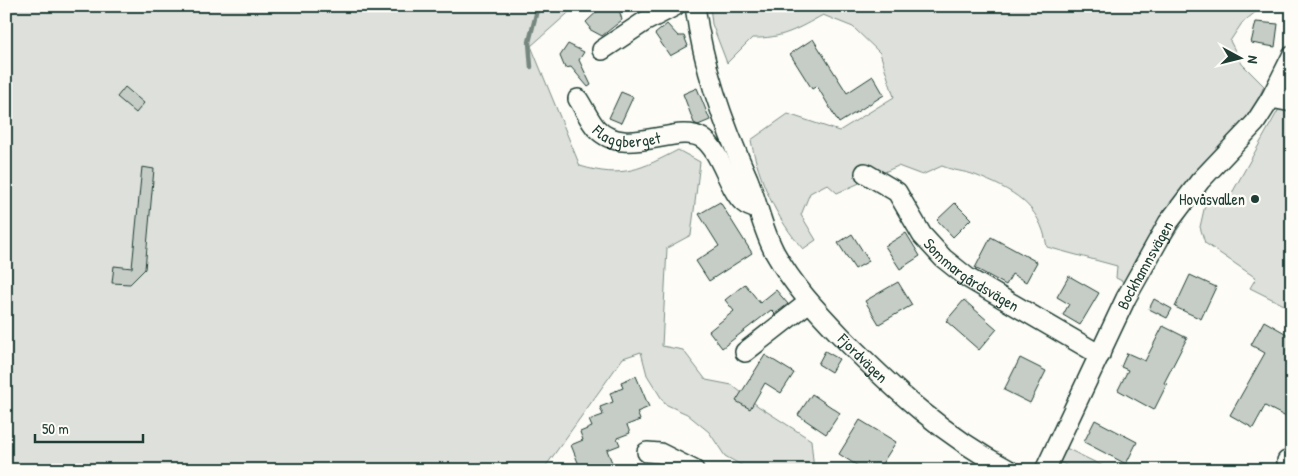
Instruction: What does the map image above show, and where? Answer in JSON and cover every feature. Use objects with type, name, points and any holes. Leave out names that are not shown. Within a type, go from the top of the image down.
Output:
[{"type":"street","points":[[602,50],[644,22],[675,6]]},
{"type":"street","name":"Fjordvägen","points":[[695,6],[700,42],[722,116],[753,190],[757,209],[775,253],[809,302],[893,389],[949,434],[983,457],[1008,470]]},
{"type":"street","name":"Bockhamnsvägen","points":[[1045,470],[1126,298],[1168,223],[1200,181],[1255,123],[1271,98],[1292,56]]},
{"type":"street","points":[[1271,98],[1292,102]]},
{"type":"street","name":"Flaggberget","points":[[578,99],[596,128],[609,136],[642,141],[692,134],[703,138],[709,144],[742,202],[757,209]]},
{"type":"street","name":"Sommargårdsvägen","points":[[865,173],[897,192],[922,235],[943,258],[968,278],[1100,355]]},
{"type":"street","points":[[745,352],[809,302]]},
{"type":"street","points":[[647,452],[660,453],[694,470]]},
{"type":"shaded area","points":[[6,6],[576,6],[531,46],[580,166],[608,172],[620,172],[642,167],[678,150],[700,162],[691,235],[667,248],[662,346],[683,350],[706,380],[732,385],[758,406],[811,440],[814,470],[750,470],[725,456],[709,432],[687,414],[665,404],[647,375],[641,352],[623,358],[543,470],[6,470]]},
{"type":"shaded area","points":[[710,6],[1263,6],[1242,23],[1230,41],[1242,64],[1264,86],[1247,124],[1164,250],[1137,282],[1126,283],[1116,278],[1117,266],[1047,247],[1038,219],[1022,200],[1001,186],[971,174],[942,166],[922,175],[898,166],[837,193],[827,184],[810,193],[801,215],[816,240],[803,249],[785,225],[770,198],[758,169],[751,140],[788,114],[839,131],[894,97],[880,53],[853,27],[823,15],[781,35],[752,38],[727,63],[712,24]]},
{"type":"shaded area","name":"Hovåsvallen","points":[[1292,78],[1292,309],[1250,288],[1256,278],[1205,243],[1200,227],[1205,205],[1232,193],[1280,107]]},
{"type":"shaded area","points":[[1066,448],[1111,470],[1075,470],[1060,462]]},
{"type":"building","points":[[603,6],[618,6],[622,20],[602,36],[589,29],[590,27],[586,22]]},
{"type":"building","points":[[1256,22],[1278,24],[1275,47],[1251,43]]},
{"type":"building","points":[[667,24],[678,36],[684,36],[688,46],[670,56],[655,34]]},
{"type":"building","points":[[813,39],[847,93],[873,76],[884,95],[839,123],[817,86],[812,89],[790,54]]},
{"type":"building","points":[[568,44],[584,52],[579,60],[591,85],[588,87],[571,67],[565,68],[560,56]]},
{"type":"building","points":[[125,87],[144,103],[136,113],[117,97]]},
{"type":"building","points":[[697,88],[710,120],[698,125],[694,123],[683,94]]},
{"type":"building","points":[[621,92],[633,97],[621,123],[609,118]]},
{"type":"building","points":[[142,167],[154,169],[145,269],[130,284],[112,283],[114,266],[132,268]]},
{"type":"building","points":[[720,202],[752,253],[709,281],[696,261],[719,246],[699,214]]},
{"type":"building","points":[[955,203],[971,219],[953,237],[937,220]]},
{"type":"building","points":[[906,233],[920,256],[900,269],[885,246]]},
{"type":"building","points":[[852,234],[869,261],[855,269],[838,243]]},
{"type":"building","points":[[991,237],[1037,262],[1026,282],[1012,274],[1006,285],[975,268]]},
{"type":"building","points":[[1190,275],[1216,287],[1201,319],[1175,307]]},
{"type":"building","points":[[1069,276],[1099,293],[1080,325],[1063,315],[1069,304],[1057,297]]},
{"type":"building","points":[[898,282],[912,305],[879,324],[865,301]]},
{"type":"building","points":[[745,284],[760,303],[776,290],[788,304],[775,314],[771,310],[722,348],[709,331],[734,311],[725,300]]},
{"type":"building","points":[[1154,299],[1172,309],[1167,318],[1149,309]]},
{"type":"building","points":[[964,300],[997,329],[979,350],[946,321]]},
{"type":"building","points":[[1264,321],[1292,337],[1292,420],[1265,406],[1253,428],[1230,415],[1265,353],[1251,345]]},
{"type":"building","points":[[1163,326],[1187,338],[1164,383],[1167,384],[1154,410],[1118,390],[1128,370],[1121,367],[1127,353],[1145,361]]},
{"type":"building","points":[[825,351],[839,359],[831,372],[818,364]]},
{"type":"building","points":[[765,355],[794,373],[781,393],[765,383],[750,409],[736,401]]},
{"type":"building","points":[[1020,358],[1046,371],[1030,403],[1004,390]]},
{"type":"building","points":[[636,376],[649,407],[637,412],[640,420],[627,425],[630,433],[617,438],[620,445],[607,450],[615,470],[581,470],[571,445],[583,440],[580,432],[592,427],[589,420],[603,415],[600,407],[613,402],[610,393],[623,388],[621,382]]},
{"type":"building","points":[[812,394],[840,413],[826,434],[798,415]]},
{"type":"building","points":[[860,420],[896,442],[878,470],[864,470],[839,454]]},
{"type":"building","points":[[1095,420],[1137,442],[1126,464],[1084,442]]},
{"type":"waterway","points":[[531,67],[529,42],[538,6]]},
{"type":"place","name":"Hovåsvallen","points":[[1255,199]]}]
